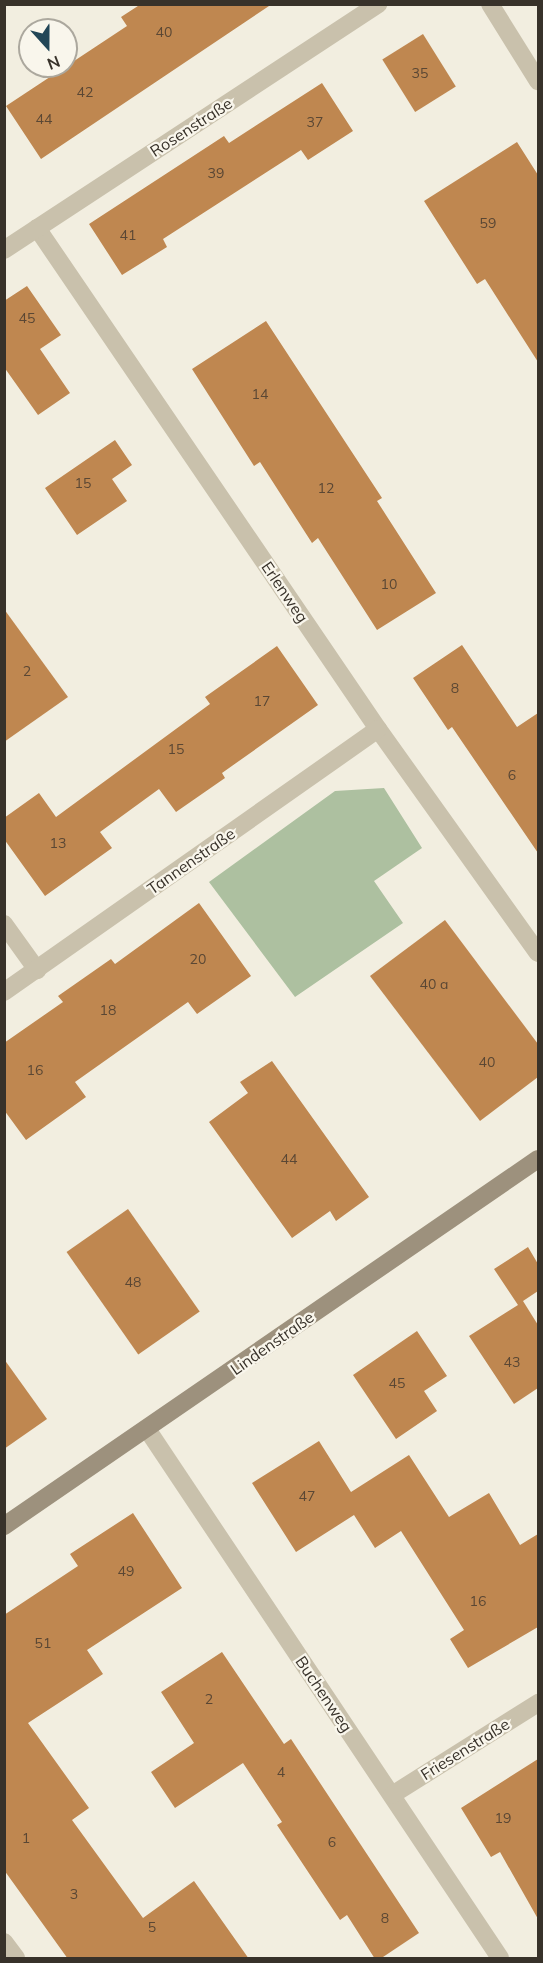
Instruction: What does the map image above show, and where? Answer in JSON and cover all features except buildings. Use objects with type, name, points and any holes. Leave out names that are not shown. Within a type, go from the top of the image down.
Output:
[{"type":"main road","name":"Lindenstraße","points":[[4,1526],[538,1159]]},
{"type":"street","name":"Rosenstraße","points":[[4,250],[379,4]]},
{"type":"street","points":[[490,4],[538,81]]},
{"type":"street","name":"Erlenweg","points":[[37,228],[378,729],[538,953]]},
{"type":"street","name":"Tannenstraße","points":[[4,992],[378,729]]},
{"type":"street","points":[[4,924],[36,970]]},
{"type":"street","name":"Buchenweg","points":[[147,1429],[500,1959]]},
{"type":"street","name":"Friesenstraße","points":[[392,1795],[538,1703]]},
{"type":"street","points":[[4,1942],[16,1959]]},
{"type":"green space","points":[[384,788],[422,848],[374,881],[403,923],[295,997],[209,882],[335,791]]}]
